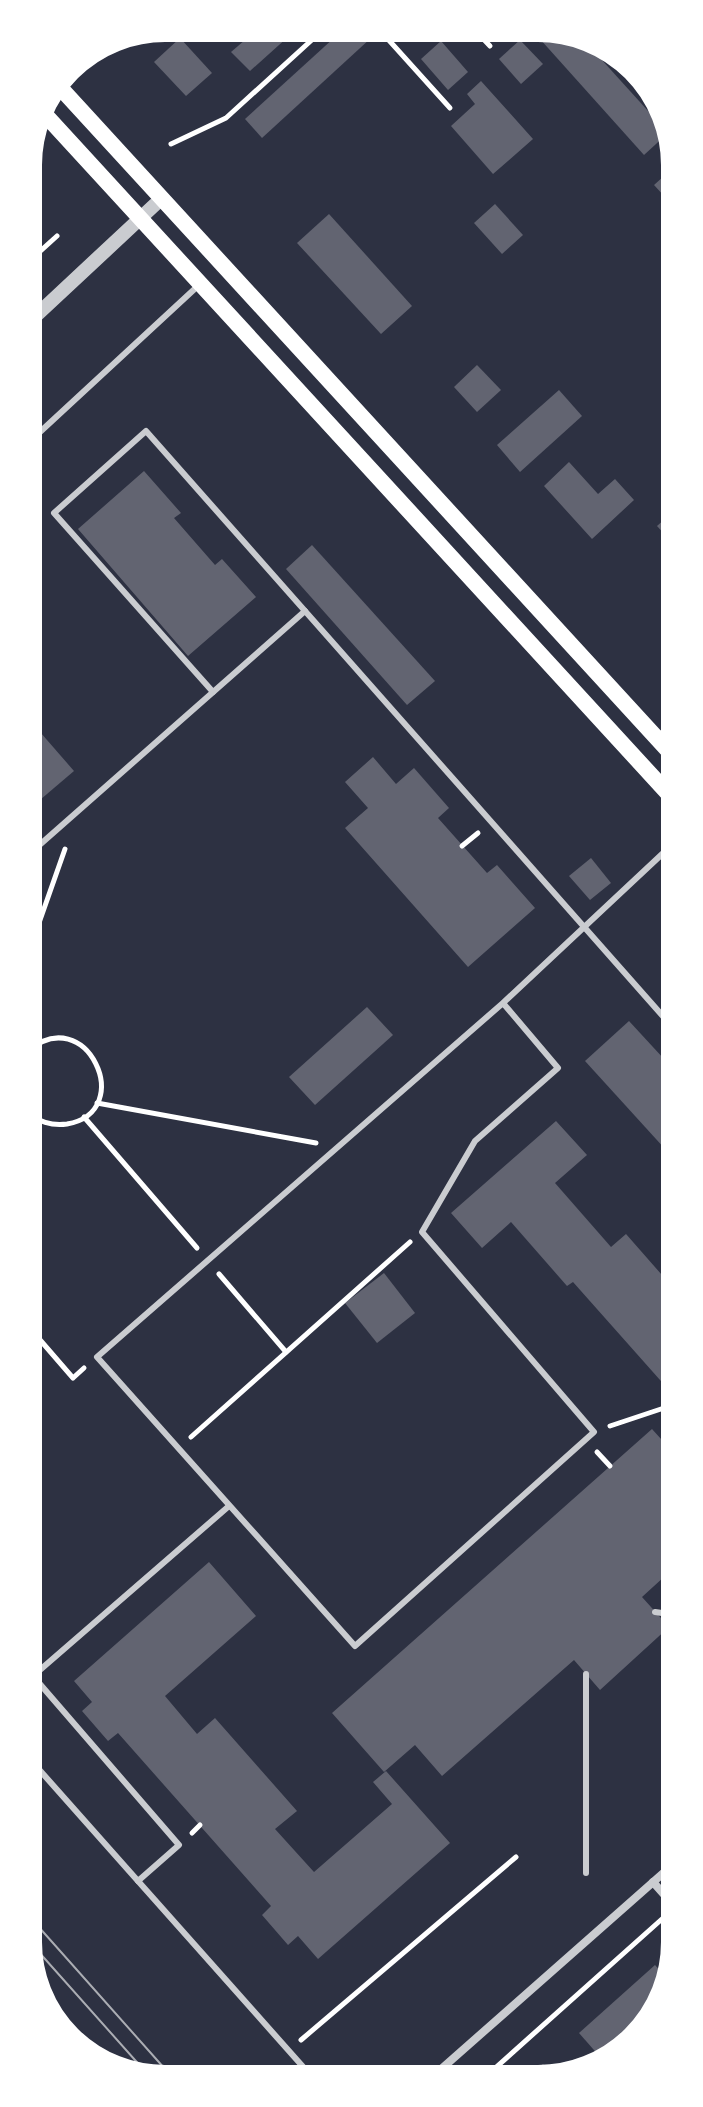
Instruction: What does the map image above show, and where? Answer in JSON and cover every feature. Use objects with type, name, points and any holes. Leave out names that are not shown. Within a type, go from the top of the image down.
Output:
[{"type":"main road","points":[[64,92],[663,745]]},
{"type":"main road","points":[[49,119],[663,788]]},
{"type":"street","points":[[40,312],[162,198]]},
{"type":"street","points":[[443,2067],[663,1873]]},
{"type":"street","points":[[653,1882],[663,1893]]},
{"type":"lane","points":[[40,432],[200,284]]},
{"type":"lane","points":[[213,692],[54,513],[146,431],[663,1016]]},
{"type":"lane","points":[[40,845],[305,611]]},
{"type":"lane","points":[[657,738],[663,732]]},
{"type":"lane","points":[[503,1003],[558,1068],[475,1141],[422,1232],[594,1432],[355,1646],[97,1357],[503,1003],[663,853]]},
{"type":"lane","points":[[40,1669],[229,1506]]},
{"type":"lane","points":[[655,1612],[663,1613]]},
{"type":"lane","points":[[586,1674],[586,1873]]},
{"type":"lane","points":[[40,1689],[179,1845],[138,1881]]},
{"type":"lane","points":[[40,1771],[304,2067]]},
{"type":"path","points":[[171,144],[226,118],[312,40]]},
{"type":"path","points":[[389,40],[450,108]]},
{"type":"path","points":[[484,40],[490,46]]},
{"type":"path","points":[[40,251],[57,236]]},
{"type":"path","points":[[40,920],[78,812]]},
{"type":"path","points":[[40,1045],[57,1038],[71,1040],[87,1049],[99,1065],[102,1076],[97,1103],[84,1117],[55,1125],[40,1119]]},
{"type":"path","points":[[97,1103],[339,1147]]},
{"type":"path","points":[[84,1117],[286,1352]]},
{"type":"path","points":[[178,1448],[422,1232]]},
{"type":"path","points":[[40,1340],[73,1378],[97,1357]]},
{"type":"path","points":[[594,1432],[663,1408]]},
{"type":"path","points":[[289,2050],[516,1857]]},
{"type":"path","points":[[496,2067],[663,1920]]},
{"type":"building","points":[[178,40],[182,40],[212,73],[186,96],[154,62]]},
{"type":"building","points":[[245,40],[285,40],[250,71],[231,52]]},
{"type":"building","points":[[332,40],[369,40],[262,138],[245,119]]},
{"type":"building","points":[[520,40],[543,64],[521,84],[499,59]]},
{"type":"building","points":[[541,40],[563,42],[597,55],[652,115],[661,140],[644,155]]},
{"type":"building","points":[[441,41],[468,72],[448,90],[421,59]]},
{"type":"building","points":[[481,81],[533,139],[493,174],[451,126],[475,104],[467,94]]},
{"type":"building","points":[[663,177],[663,195],[654,185]]},
{"type":"building","points":[[495,204],[523,235],[502,254],[474,223]]},
{"type":"building","points":[[329,214],[412,306],[381,334],[297,243]]},
{"type":"building","points":[[477,365],[501,390],[477,412],[454,387]]},
{"type":"building","points":[[559,390],[582,416],[520,472],[497,445]]},
{"type":"building","points":[[569,462],[598,494],[615,479],[634,500],[592,539],[544,486]]},
{"type":"building","points":[[144,471],[181,513],[174,518],[215,565],[222,559],[256,597],[188,656],[78,529]]},
{"type":"building","points":[[312,545],[435,681],[407,705],[286,569]]},
{"type":"building","points":[[40,732],[74,771],[40,800]]},
{"type":"building","points":[[373,757],[396,784],[414,768],[449,808],[438,818],[487,873],[497,865],[535,908],[468,967],[345,828],[368,808],[345,782]]},
{"type":"building","points":[[591,858],[611,883],[590,900],[569,876]]},
{"type":"building","points":[[367,1007],[393,1035],[315,1105],[289,1077]]},
{"type":"building","points":[[629,1021],[663,1058],[663,1147],[585,1061]]},
{"type":"building","points":[[556,1121],[587,1155],[555,1183],[611,1247],[626,1234],[663,1276],[663,1383],[573,1282],[567,1286],[511,1222],[482,1248],[451,1213]]},
{"type":"building","points":[[384,1273],[415,1313],[377,1343],[345,1303]]},
{"type":"building","points":[[652,1429],[663,1441],[663,1578],[642,1597],[663,1620],[663,1632],[600,1690],[574,1660],[442,1776],[415,1745],[384,1772],[332,1713]]},
{"type":"building","points":[[209,1562],[256,1616],[165,1696],[197,1734],[215,1718],[297,1811],[275,1829],[314,1872],[392,1804],[373,1782],[386,1771],[450,1843],[318,1959],[298,1936],[288,1945],[262,1915],[271,1906],[118,1733],[108,1741],[82,1711],[92,1702],[74,1681]]},
{"type":"building","points":[[655,1965],[660,1970],[646,2005],[621,2036],[596,2053],[579,2033]]},
{"type":"tram line","points":[[40,1928],[163,2067]]},
{"type":"tram line","points":[[41,1954],[139,2065]]}]
